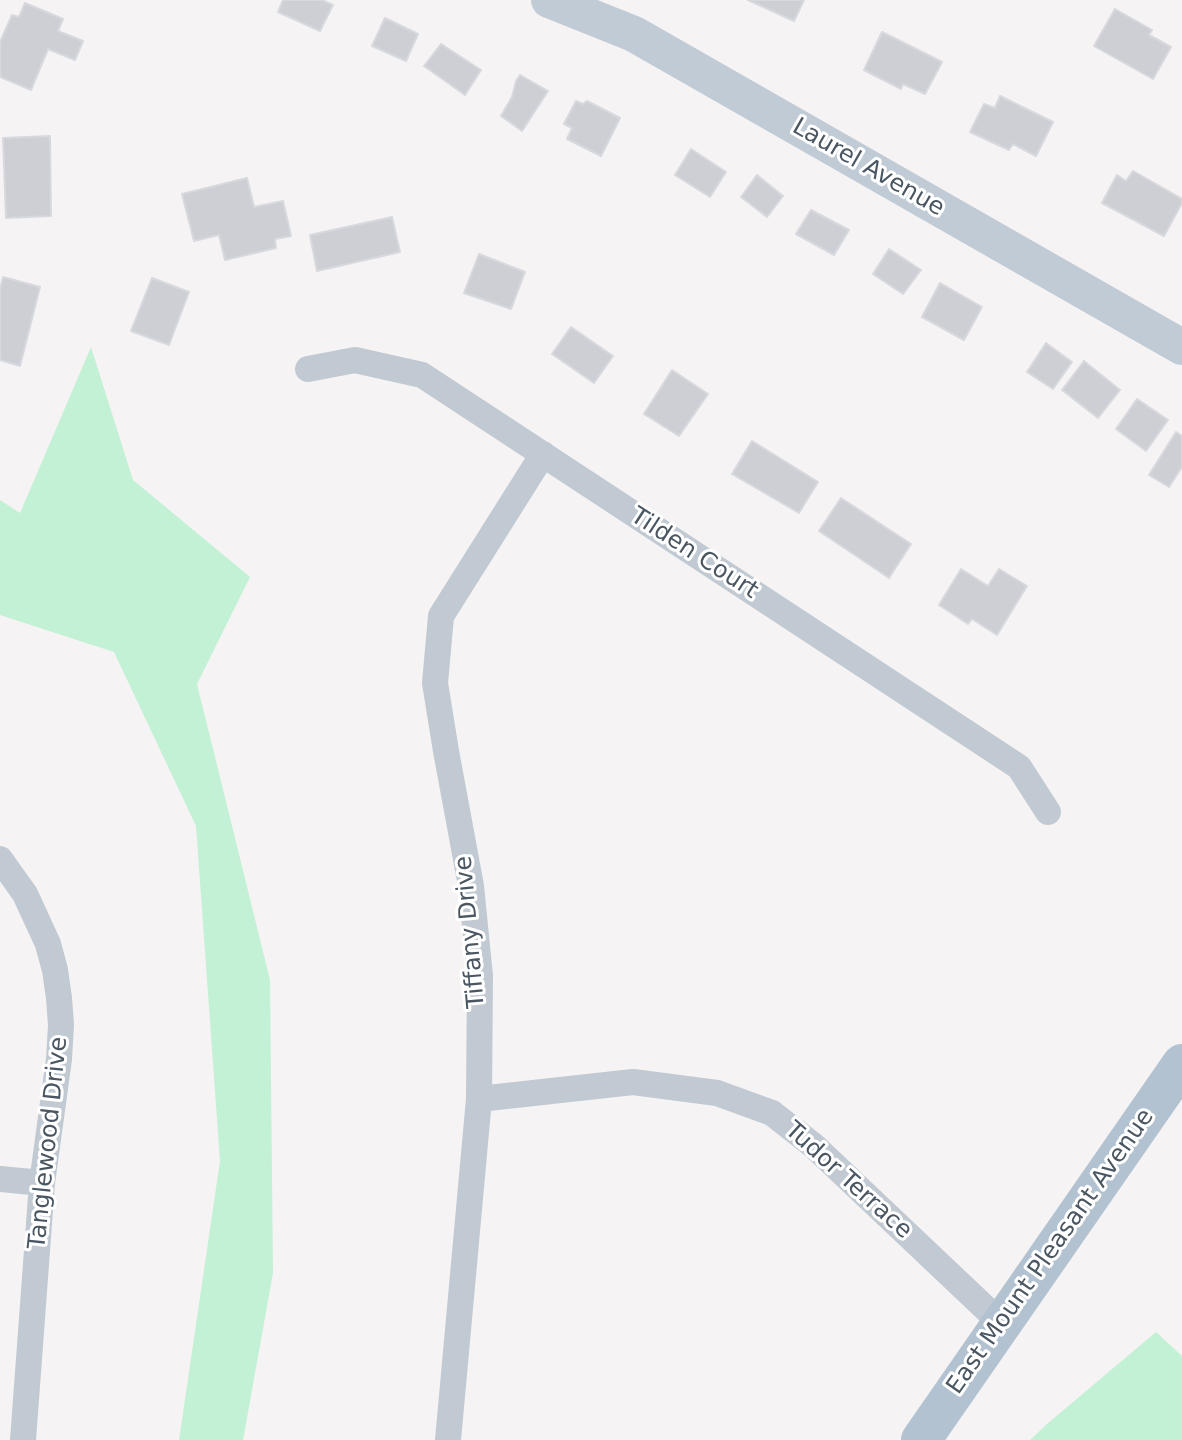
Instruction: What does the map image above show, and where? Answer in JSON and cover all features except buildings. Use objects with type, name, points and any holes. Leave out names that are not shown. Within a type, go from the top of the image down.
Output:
[{"type":"main road","name":"East Mount Pleasant Avenue","points":[[921,1440],[1182,1064]]},
{"type":"street","name":"Laurel Avenue","points":[[549,0],[634,34],[1182,347]]},
{"type":"street","name":"Tilden Court","points":[[308,369],[355,360],[422,375],[1019,767],[1048,812]]},
{"type":"street","name":"Tiffany Drive","points":[[448,1440],[479,1099],[480,976],[471,886],[435,683],[441,616],[543,454]]},
{"type":"street","name":"Tanglewood Drive","points":[[0,859],[25,894],[48,944],[55,970],[61,1025],[42,1183],[23,1440]]},
{"type":"street","name":"Tudor Terrace","points":[[479,1099],[633,1082],[717,1093],[772,1113],[814,1146],[1001,1323]]},
{"type":"street","points":[[0,1179],[42,1183]]},
{"type":"green space","points":[[91,347],[133,480],[250,577],[197,684],[270,980],[273,1273],[243,1440],[179,1440],[220,1161],[196,826],[114,652],[0,615],[0,500],[20,513]]},
{"type":"green space","points":[[1156,1332],[1182,1356],[1182,1440],[1030,1440],[1047,1424]]}]
